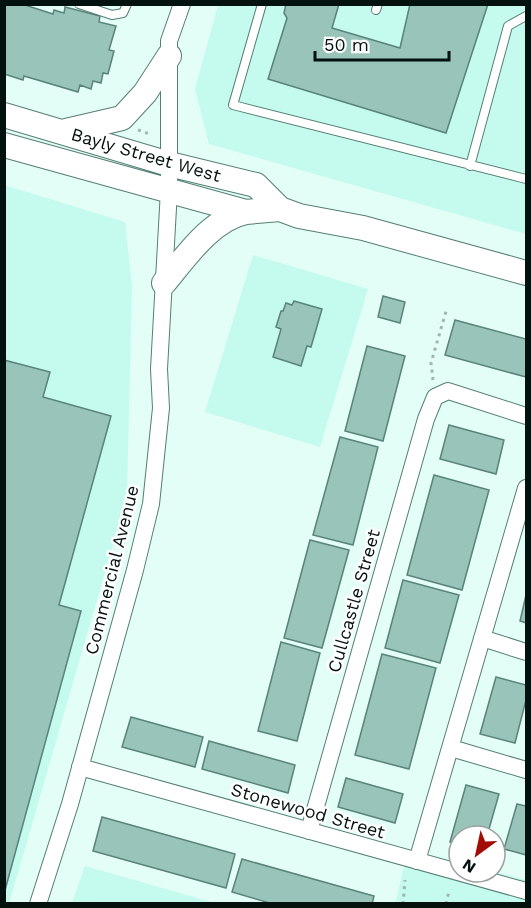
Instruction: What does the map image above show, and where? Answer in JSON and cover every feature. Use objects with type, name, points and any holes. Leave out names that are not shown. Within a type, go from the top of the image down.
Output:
[{"type":"main road","points":[[65,131],[122,118],[145,93],[169,56]]},
{"type":"main road","name":"Bayly Street West","points":[[4,115],[65,131],[169,164],[256,184],[280,209]]},
{"type":"main road","name":"Bayly Street West","points":[[4,145],[246,212],[280,209],[526,273]]},
{"type":"main road","points":[[164,283],[201,240],[236,214],[246,212]]},
{"type":"street","name":"Commercial Avenue","points":[[38,903],[80,767],[133,580],[151,504],[160,408],[169,190],[169,41],[182,4]]},
{"type":"street","points":[[441,394],[526,416]]},
{"type":"street","name":"Cullcastle Street","points":[[309,831],[426,419],[441,394]]},
{"type":"street","points":[[417,861],[526,488]]},
{"type":"street","points":[[482,638],[526,652]]},
{"type":"street","points":[[451,748],[526,770]]},
{"type":"street","name":"Stonewood Street","points":[[80,767],[526,891]]},
{"type":"lane","points":[[79,4],[112,15],[123,12],[127,4]]},
{"type":"lane","points":[[262,4],[233,105],[526,179]]},
{"type":"lane","points":[[470,165],[508,26],[526,16]]},
{"type":"path","points":[[441,394],[431,363],[447,308]]},
{"type":"path","points":[[403,903],[405,880]]},
{"type":"path","points":[[446,903],[449,891]]},
{"type":"shaded area","points":[[218,5],[526,5],[526,234],[209,144],[195,89]]},
{"type":"shaded area","points":[[4,185],[125,222],[132,285],[127,496],[9,904],[4,903]]},
{"type":"shaded area","points":[[253,255],[368,289],[320,447],[205,412]]},
{"type":"shaded area","points":[[408,850],[447,859],[447,884],[507,884],[507,875],[526,880],[526,903],[395,904]]},
{"type":"shaded area","points":[[85,866],[215,903],[72,903]]},
{"type":"building","points":[[4,4],[22,4],[53,14],[54,10],[64,13],[65,7],[100,16],[99,22],[116,26],[109,50],[114,51],[108,74],[103,73],[101,83],[93,81],[91,89],[80,85],[78,92],[24,76],[23,80],[4,74]]},
{"type":"building","points":[[286,4],[339,4],[332,28],[400,48],[410,4],[488,4],[446,133],[268,79],[287,18],[284,13]]},
{"type":"building","points":[[383,296],[405,302],[400,323],[378,317]]},
{"type":"building","points":[[294,301],[322,309],[311,347],[307,346],[301,366],[273,357],[281,329],[276,327],[281,311],[286,303],[292,305]]},
{"type":"building","points":[[455,320],[526,339],[526,377],[445,355]]},
{"type":"building","points":[[367,346],[405,356],[383,441],[345,431]]},
{"type":"building","points":[[4,360],[50,372],[43,397],[111,416],[59,605],[81,611],[4,894]]},
{"type":"building","points":[[449,425],[504,440],[496,474],[440,459]]},
{"type":"building","points":[[340,437],[378,447],[353,545],[313,535]]},
{"type":"building","points":[[434,475],[489,490],[462,590],[407,575]]},
{"type":"building","points":[[310,540],[349,550],[322,648],[284,638]]},
{"type":"building","points":[[403,580],[459,595],[440,663],[385,648]]},
{"type":"building","points":[[526,595],[526,623],[520,621]]},
{"type":"building","points":[[281,642],[320,653],[297,741],[258,731]]},
{"type":"building","points":[[382,654],[436,668],[409,769],[355,755]]},
{"type":"building","points":[[496,677],[526,685],[526,700],[515,743],[480,734]]},
{"type":"building","points":[[131,717],[203,737],[195,767],[122,747]]},
{"type":"building","points":[[209,741],[295,765],[288,793],[202,769]]},
{"type":"building","points":[[346,778],[403,794],[395,823],[338,807]]},
{"type":"building","points":[[466,785],[499,794],[490,824],[455,824]]},
{"type":"building","points":[[517,804],[526,806],[526,855],[507,850],[507,839]]},
{"type":"building","points":[[102,817],[235,854],[226,888],[93,851]]},
{"type":"building","points":[[242,859],[374,896],[372,904],[273,904],[232,892]]}]
